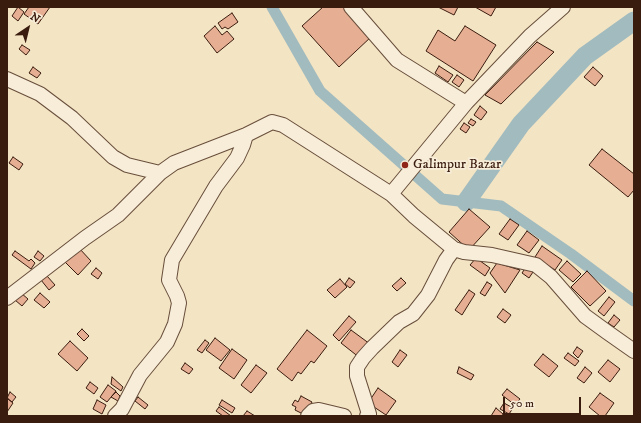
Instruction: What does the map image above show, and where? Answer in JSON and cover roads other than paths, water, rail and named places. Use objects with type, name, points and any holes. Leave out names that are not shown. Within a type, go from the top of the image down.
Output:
[{"type":"street","points":[[351,7],[397,60],[466,103]]},
{"type":"street","points":[[391,194],[466,103],[530,36],[563,7]]},
{"type":"street","points":[[7,79],[40,94],[72,118],[113,157],[127,165],[160,173]]},
{"type":"street","points":[[7,298],[85,238],[118,215],[160,173],[174,163],[246,135],[272,122],[283,125],[391,194],[414,216],[454,249],[464,252],[492,255],[536,265],[551,276],[585,316],[634,351]]},
{"type":"street","points":[[115,416],[122,409],[140,375],[167,342],[175,324],[179,303],[169,280],[172,260],[216,186],[237,158],[246,135]]},
{"type":"street","points":[[367,416],[369,414],[357,376],[357,367],[372,348],[399,322],[413,314],[428,295],[446,260],[454,249]]},
{"type":"street","points":[[308,416],[313,411],[319,410],[344,416]]},
{"type":"waterway","points":[[272,7],[320,91],[442,199],[501,206],[571,254],[634,301]]},
{"type":"waterway","points":[[466,202],[521,124],[585,56],[634,21]]},
{"type":"place","name":"Galimpur Bazar","points":[[405,165]]}]
